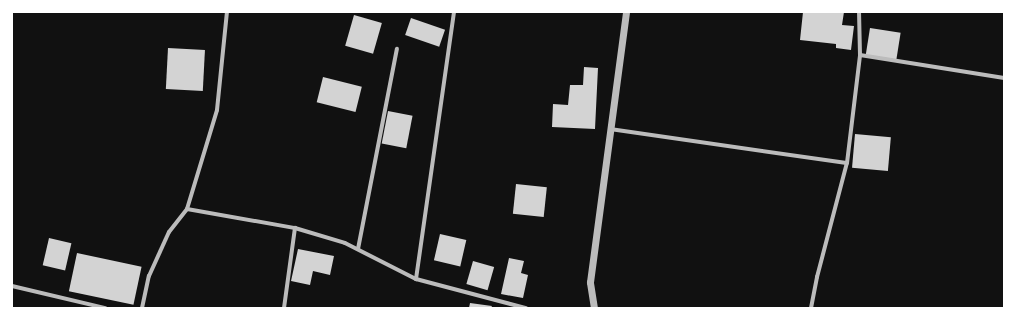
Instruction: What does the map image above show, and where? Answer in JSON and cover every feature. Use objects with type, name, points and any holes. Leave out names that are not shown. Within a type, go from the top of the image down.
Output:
[{"type":"street","points":[[142,308],[149,276],[169,232],[187,209],[217,110],[227,12]]},
{"type":"street","points":[[416,279],[454,12]]},
{"type":"street","points":[[594,308],[590,282],[609,129],[626,12]]},
{"type":"street","points":[[811,308],[817,277],[847,163],[860,55],[859,12]]},
{"type":"street","points":[[358,250],[397,49]]},
{"type":"street","points":[[860,55],[1004,78]]},
{"type":"street","points":[[609,129],[847,163]]},
{"type":"street","points":[[187,209],[295,228],[358,250],[416,279],[526,308]]},
{"type":"street","points":[[284,308],[295,228]]},
{"type":"street","points":[[12,286],[104,308]]},
{"type":"building","points":[[803,12],[844,12],[842,25],[854,26],[851,50],[836,48],[836,44],[800,40]]},
{"type":"building","points":[[354,15],[382,23],[373,54],[345,46]]},
{"type":"building","points":[[411,18],[445,30],[439,47],[405,35]]},
{"type":"building","points":[[870,28],[901,33],[896,60],[866,55]]},
{"type":"building","points":[[168,48],[205,50],[203,91],[166,89]]},
{"type":"building","points":[[584,67],[598,68],[595,129],[552,127],[553,104],[568,105],[570,85],[583,85]]},
{"type":"building","points":[[323,77],[362,87],[356,112],[317,102]]},
{"type":"building","points":[[388,111],[413,116],[406,148],[382,143]]},
{"type":"building","points":[[855,134],[891,137],[888,171],[852,168]]},
{"type":"building","points":[[516,184],[547,187],[544,217],[513,214]]},
{"type":"building","points":[[440,234],[466,240],[460,266],[434,260]]},
{"type":"building","points":[[49,238],[71,243],[65,270],[43,265]]},
{"type":"building","points":[[298,249],[334,256],[330,275],[313,271],[310,285],[291,281]]},
{"type":"building","points":[[77,253],[142,267],[133,305],[69,291]]},
{"type":"building","points":[[509,258],[524,261],[521,273],[528,275],[523,298],[501,294]]},
{"type":"building","points":[[473,261],[494,267],[488,290],[466,284]]},
{"type":"building","points":[[470,303],[492,306],[491,308],[469,308]]}]
